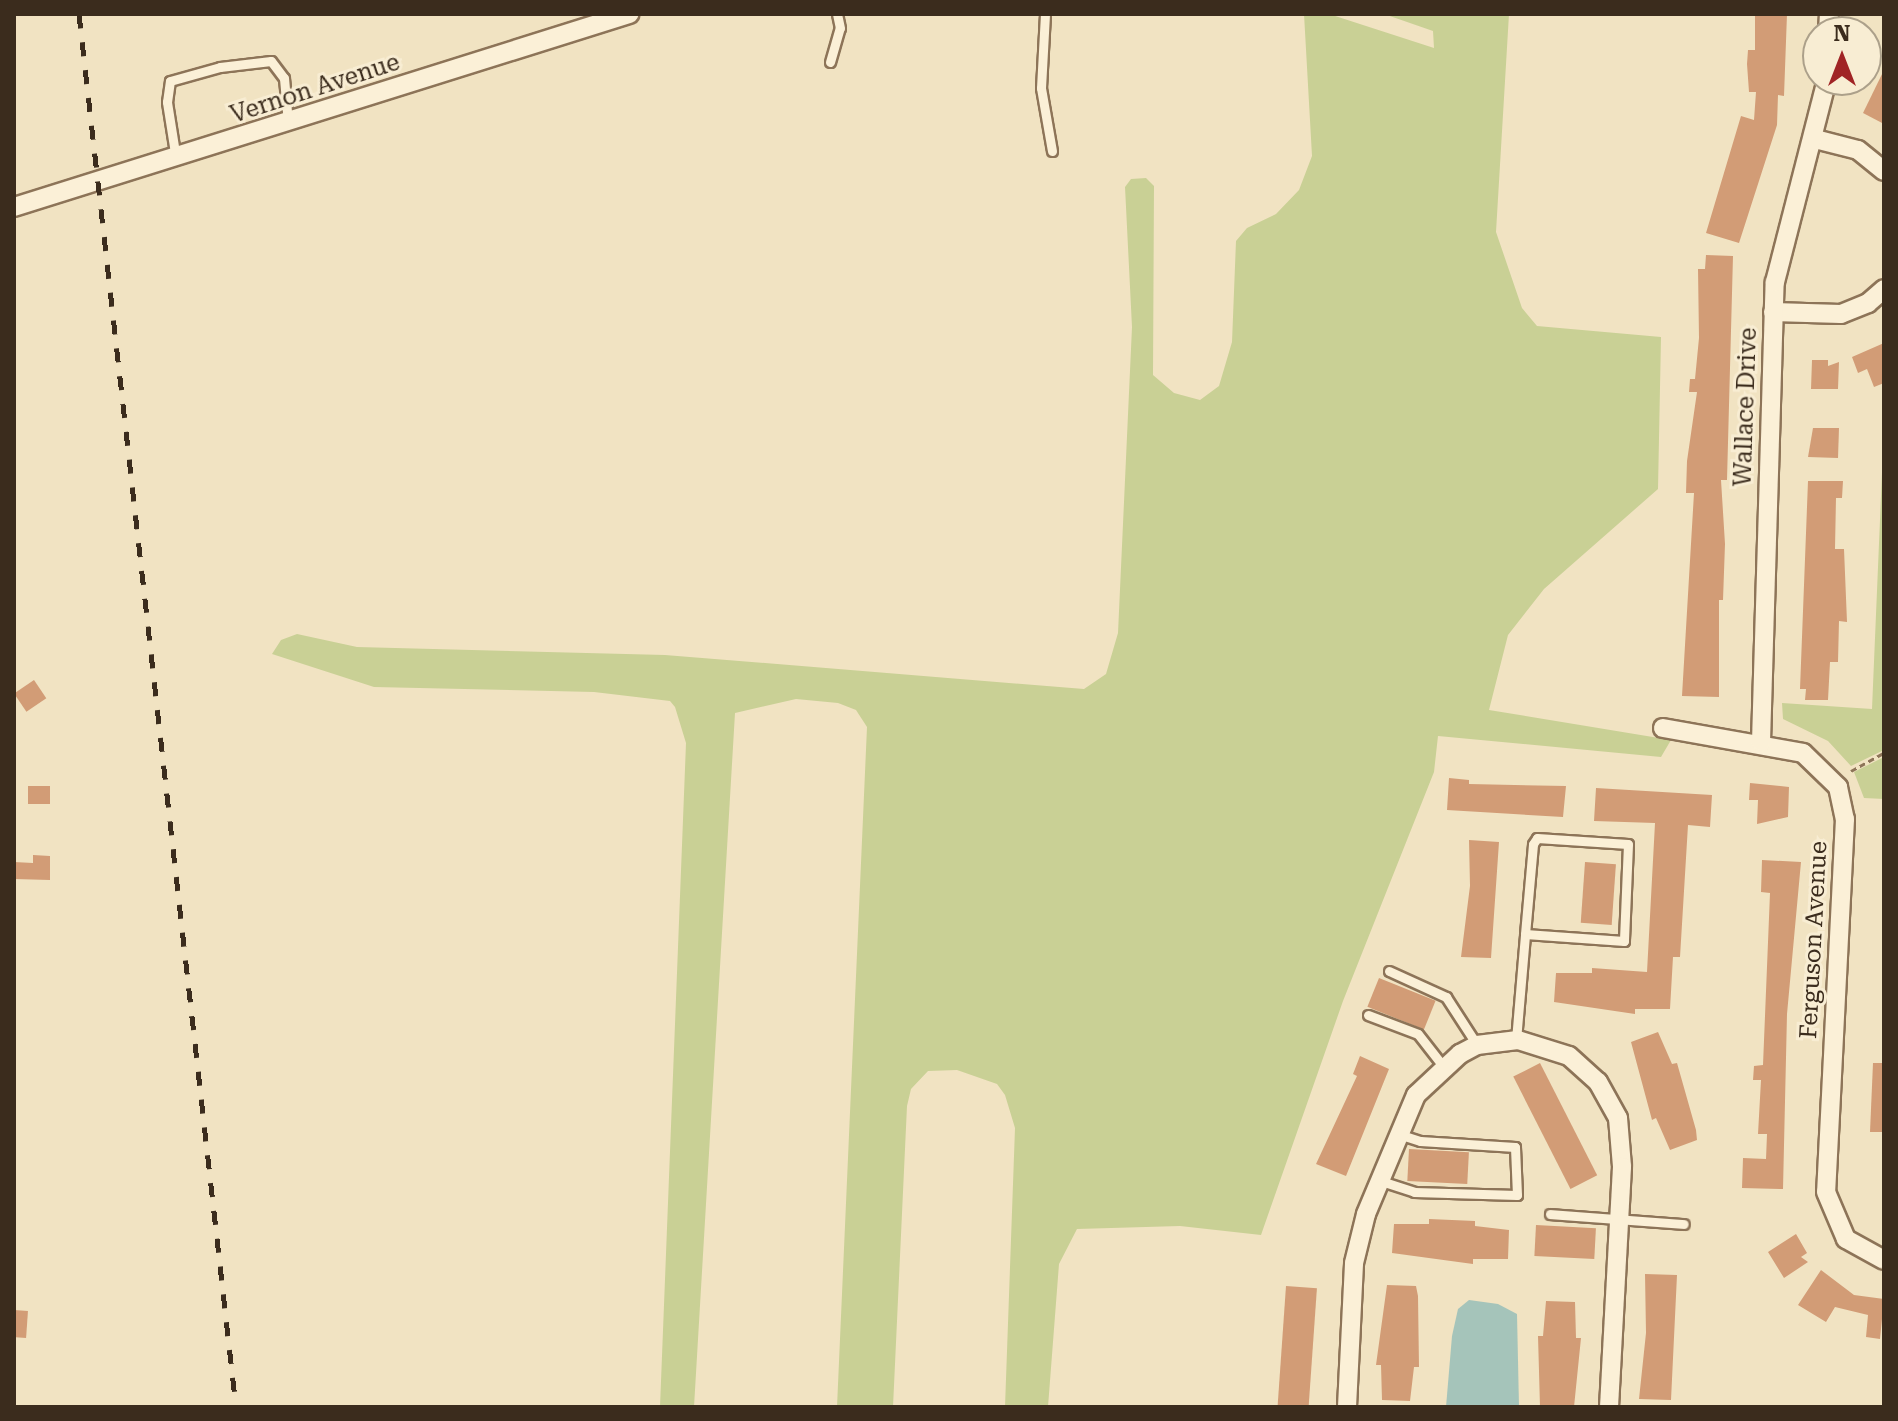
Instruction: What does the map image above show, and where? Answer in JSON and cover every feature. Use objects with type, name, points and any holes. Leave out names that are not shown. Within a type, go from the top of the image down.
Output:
[{"type":"street","name":"Vernon Avenue","points":[[14,207],[176,159],[629,14]]},
{"type":"street","name":"Wallace Drive","points":[[1761,742],[1773,312],[1779,257],[1815,139],[1824,96]]},
{"type":"street","points":[[1815,139],[1858,150],[1884,171]]},
{"type":"street","points":[[1773,312],[1841,314],[1868,303],[1884,289]]},
{"type":"street","name":"Ferguson Avenue","points":[[1663,728],[1761,742],[1817,762],[1843,803],[1826,1192],[1836,1224],[1846,1239],[1884,1260]]},
{"type":"street","points":[[1347,1407],[1354,1263],[1363,1222],[1416,1095],[1442,1065],[1477,1045],[1516,1040],[1537,1042],[1569,1056],[1610,1098],[1621,1142],[1609,1407]]},
{"type":"lane","points":[[830,62],[840,28],[837,14]]},
{"type":"lane","points":[[1045,14],[1041,88],[1052,151]]},
{"type":"lane","points":[[176,159],[167,102],[170,81],[220,67],[271,61],[284,78],[288,123]]},
{"type":"lane","points":[[1516,1040],[1525,934],[1537,838],[1628,844],[1624,941],[1525,934]]},
{"type":"lane","points":[[1389,971],[1446,997],[1477,1045]]},
{"type":"lane","points":[[1368,1015],[1418,1034],[1442,1065]]},
{"type":"lane","points":[[1381,1181],[1414,1192],[1517,1195],[1515,1147],[1420,1141],[1399,1134]]},
{"type":"lane","points":[[1550,1214],[1684,1224]]},
{"type":"path","points":[[1851,771],[1884,753]]},
{"type":"green space","points":[[1304,14],[1329,14],[1434,48],[1433,31],[1384,14],[1509,14],[1496,232],[1522,308],[1537,326],[1661,337],[1658,489],[1544,589],[1508,635],[1489,710],[1671,740],[1661,757],[1438,736],[1434,772],[1343,1001],[1261,1235],[1180,1226],[1077,1229],[1059,1264],[1048,1407],[1005,1407],[1015,1128],[1005,1095],[997,1084],[957,1070],[928,1071],[911,1089],[907,1106],[893,1407],[837,1407],[867,727],[856,710],[838,703],[796,699],[735,713],[694,1407],[660,1407],[686,743],[675,707],[670,701],[594,692],[374,687],[272,654],[281,640],[297,634],[357,647],[665,655],[1084,689],[1106,674],[1118,633],[1132,327],[1125,187],[1131,179],[1146,178],[1154,186],[1153,375],[1174,393],[1200,400],[1219,386],[1232,342],[1236,241],[1247,228],[1276,214],[1299,190],[1312,156]]},
{"type":"green space","points":[[1884,425],[1884,750],[1851,766],[1828,741],[1783,719],[1782,703],[1872,709]]},
{"type":"green space","points":[[1884,757],[1884,799],[1864,798],[1854,772]]},
{"type":"water","points":[[1469,1300],[1498,1304],[1517,1314],[1519,1407],[1446,1407],[1452,1336],[1458,1309]]},
{"type":"building","points":[[1755,14],[1787,14],[1784,96],[1778,95],[1777,125],[1739,243],[1706,233],[1741,116],[1754,120],[1756,92],[1749,92],[1747,64],[1748,50],[1755,50]]},
{"type":"building","points":[[1884,70],[1884,124],[1863,113],[1871,96],[1882,96]]},
{"type":"building","points":[[1706,255],[1733,256],[1727,480],[1721,480],[1725,544],[1723,600],[1719,600],[1719,697],[1682,696],[1694,493],[1686,493],[1687,461],[1697,392],[1689,392],[1690,379],[1695,379],[1699,338],[1698,269],[1705,269]]},
{"type":"building","points":[[1884,343],[1884,383],[1874,387],[1867,369],[1858,373],[1852,357]]},
{"type":"building","points":[[1812,360],[1828,360],[1828,366],[1839,362],[1838,389],[1811,389]]},
{"type":"building","points":[[1813,428],[1839,428],[1838,458],[1808,457]]},
{"type":"building","points":[[1808,481],[1843,481],[1842,498],[1836,498],[1835,549],[1844,549],[1847,622],[1839,621],[1838,662],[1830,662],[1828,700],[1805,700],[1806,689],[1800,689]]},
{"type":"building","points":[[34,680],[46,698],[26,712],[14,693]]},
{"type":"building","points":[[1449,778],[1469,780],[1469,784],[1566,786],[1563,817],[1447,810]]},
{"type":"building","points":[[1750,783],[1789,787],[1788,817],[1757,824],[1758,800],[1749,800]]},
{"type":"building","points":[[28,786],[50,786],[50,804],[28,804]]},
{"type":"building","points":[[1596,788],[1712,795],[1710,827],[1688,825],[1680,957],[1673,957],[1670,1009],[1635,1009],[1635,1014],[1554,1002],[1556,973],[1592,973],[1592,968],[1647,972],[1655,823],[1594,821]]},
{"type":"building","points":[[1469,840],[1499,842],[1491,958],[1461,957],[1470,886]]},
{"type":"building","points":[[33,855],[50,856],[50,880],[14,879],[14,862],[33,863]]},
{"type":"building","points":[[1762,860],[1801,862],[1787,1014],[1783,1189],[1742,1188],[1743,1158],[1766,1159],[1767,1134],[1758,1134],[1761,1080],[1753,1080],[1754,1066],[1763,1065],[1770,893],[1761,892]]},
{"type":"building","points":[[1585,862],[1616,864],[1612,925],[1581,923]]},
{"type":"building","points":[[1379,978],[1436,1001],[1424,1030],[1367,1007]]},
{"type":"building","points":[[1658,1032],[1672,1064],[1677,1063],[1696,1130],[1697,1140],[1670,1150],[1656,1118],[1652,1120],[1631,1042]]},
{"type":"building","points":[[1360,1056],[1389,1069],[1346,1176],[1316,1164],[1357,1076],[1353,1074]]},
{"type":"building","points":[[1540,1063],[1597,1175],[1570,1189],[1513,1077]]},
{"type":"building","points":[[1873,1063],[1884,1063],[1884,1132],[1870,1132]]},
{"type":"building","points":[[1409,1149],[1469,1152],[1467,1184],[1407,1181]]},
{"type":"building","points":[[1429,1219],[1475,1221],[1475,1226],[1509,1230],[1508,1259],[1473,1259],[1473,1264],[1392,1253],[1394,1224],[1429,1224]]},
{"type":"building","points":[[1536,1225],[1596,1228],[1594,1259],[1534,1256]]},
{"type":"building","points":[[1796,1234],[1807,1253],[1801,1257],[1808,1262],[1784,1278],[1768,1252]]},
{"type":"building","points":[[1821,1270],[1854,1295],[1884,1299],[1880,1339],[1866,1337],[1868,1315],[1835,1307],[1826,1322],[1798,1305]]},
{"type":"building","points":[[1645,1274],[1677,1275],[1671,1400],[1639,1399],[1646,1333]]},
{"type":"building","points":[[1387,1285],[1416,1286],[1418,1296],[1419,1367],[1414,1367],[1410,1401],[1382,1400],[1381,1365],[1376,1365]]},
{"type":"building","points":[[1286,1286],[1317,1288],[1309,1407],[1278,1407]]},
{"type":"building","points":[[1546,1301],[1575,1302],[1576,1338],[1581,1338],[1574,1407],[1540,1407],[1538,1336],[1543,1336]]},
{"type":"building","points":[[14,1310],[28,1311],[26,1338],[14,1337]]},
{"type":"railway","points":[[79,14],[236,1407]]}]
